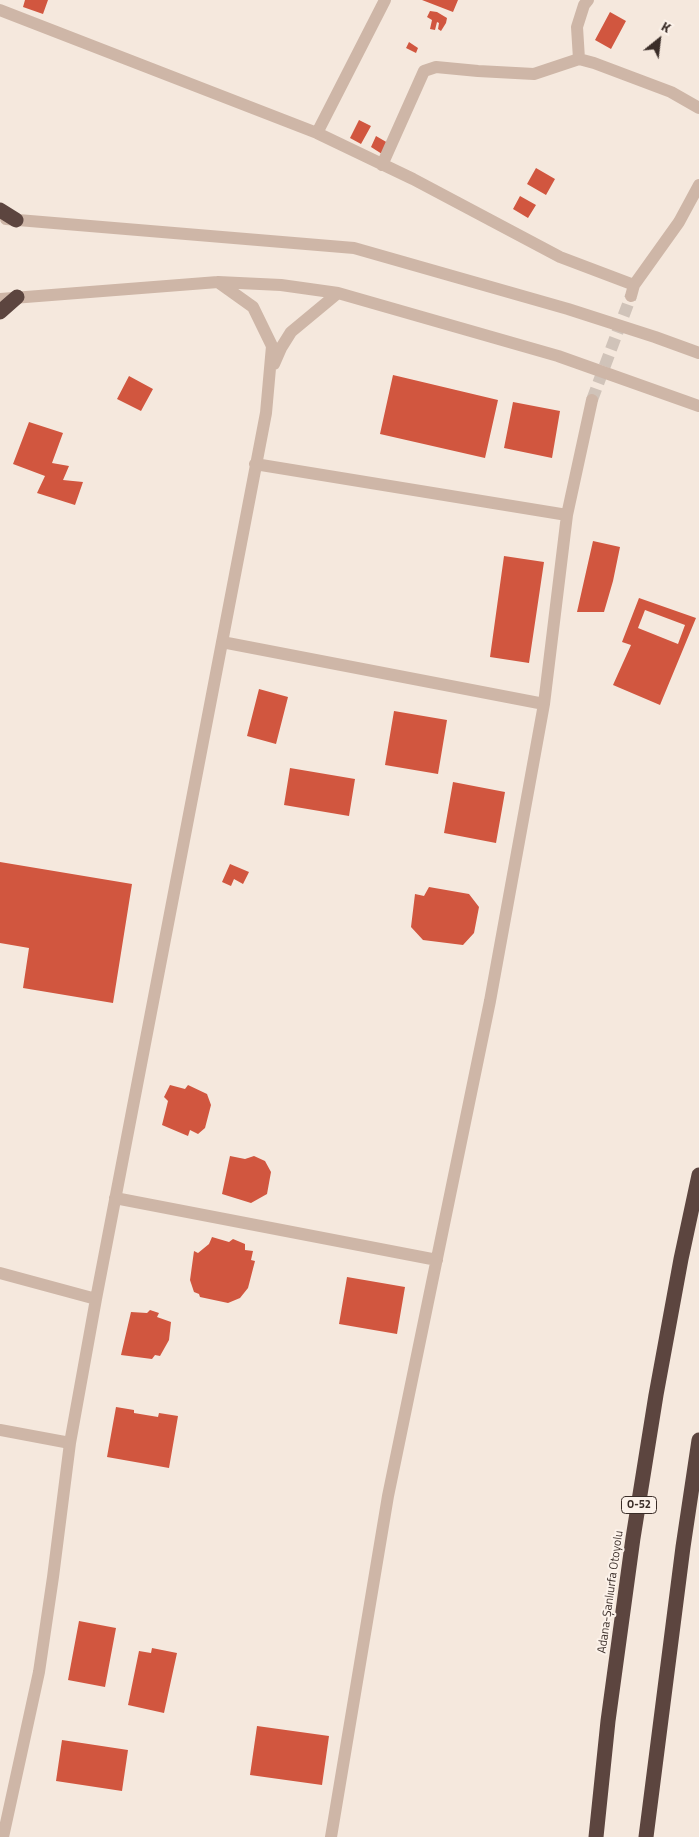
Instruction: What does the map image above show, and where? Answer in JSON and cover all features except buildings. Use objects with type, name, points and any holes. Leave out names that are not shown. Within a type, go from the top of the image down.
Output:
[{"type":"highway","points":[[0,210],[16,220]]},
{"type":"highway","points":[[0,312],[17,297]]},
{"type":"highway","name":"Adana-Şanlıurfa Otoyolu","points":[[596,1837],[608,1721],[633,1538],[656,1395],[681,1259],[699,1175]]},
{"type":"highway","points":[[646,1837],[683,1546],[699,1440]]},
{"type":"street","points":[[317,133],[385,0]]},
{"type":"street","points":[[579,59],[577,27],[584,5],[588,0]]},
{"type":"street","points":[[0,10],[317,133],[514,231],[560,257],[632,290],[679,222],[699,185]]},
{"type":"street","points":[[382,165],[424,71],[436,67],[478,72],[534,74],[579,59],[671,92],[699,108]]},
{"type":"street","points":[[0,218],[354,248],[568,309],[699,353]]},
{"type":"street","points":[[0,226],[16,220]]},
{"type":"street","points":[[2,1837],[38,1672],[53,1577],[70,1443],[96,1299],[266,413],[272,346],[253,307],[218,282]]},
{"type":"street","points":[[0,299],[218,282],[281,285],[338,293],[558,356],[699,406]]},
{"type":"street","points":[[0,291],[17,297]]},
{"type":"street","points":[[270,374],[281,348],[292,332],[338,293]]},
{"type":"street","points":[[331,1837],[388,1496],[490,1001],[544,704],[567,515],[592,400]]},
{"type":"street","points":[[255,464],[567,515]]},
{"type":"street","points":[[222,642],[544,704]]},
{"type":"street","points":[[115,1198],[436,1260]]},
{"type":"street","points":[[0,1273],[96,1299]]},
{"type":"street","points":[[0,1430],[70,1443]]},
{"type":"tunnel","points":[[592,400],[631,296]]}]
